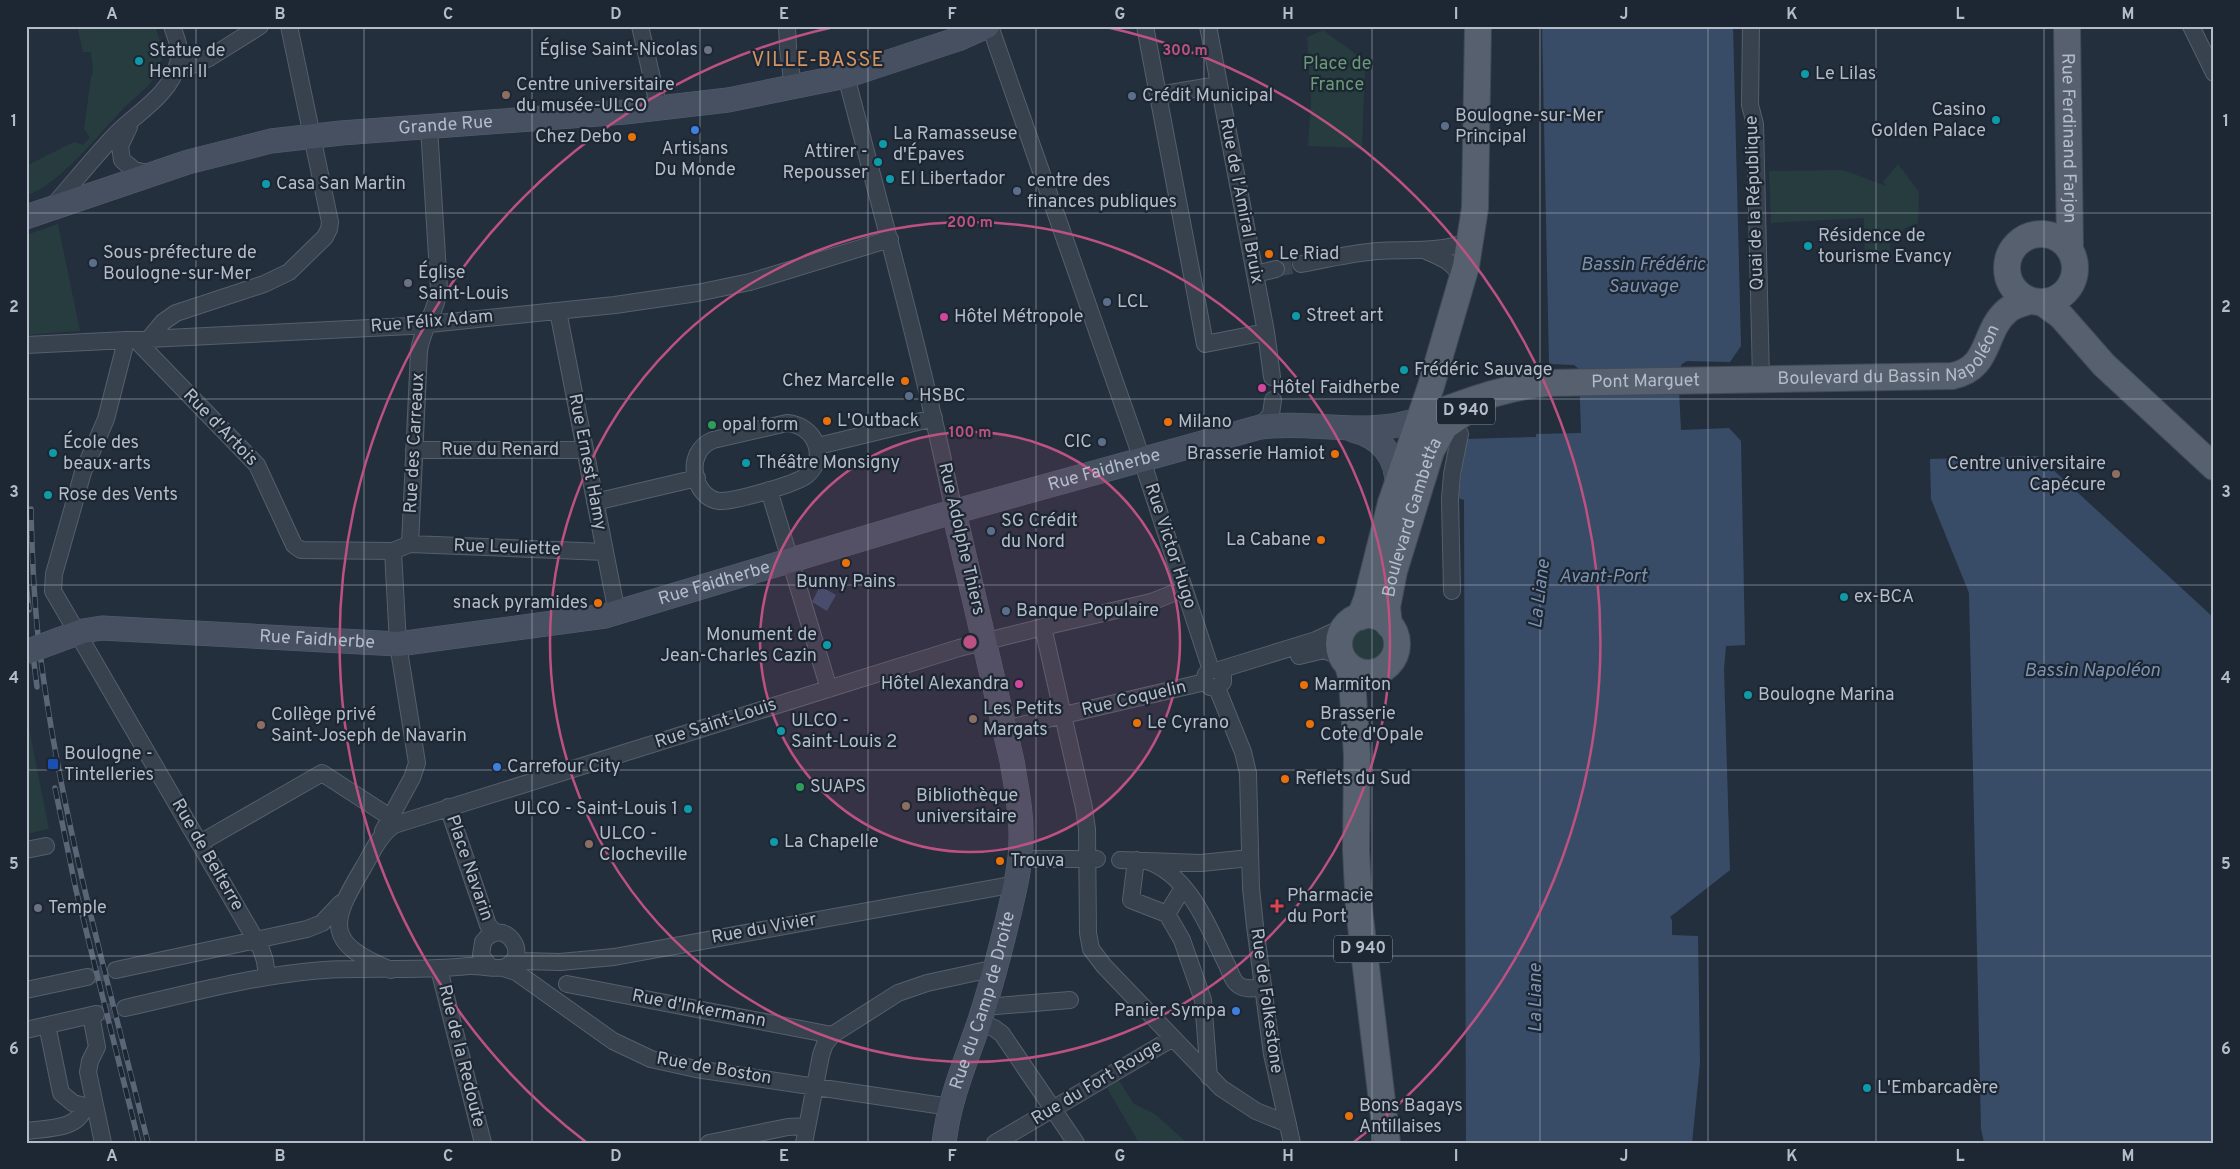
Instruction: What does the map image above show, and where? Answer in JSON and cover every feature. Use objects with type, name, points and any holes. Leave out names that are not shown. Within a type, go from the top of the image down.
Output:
[{"type":"main road","name":"Grande Rue","points":[[26,217],[152,174],[246,146],[311,135],[659,109],[793,88],[846,76],[958,39],[988,26]]},
{"type":"main road","name":"D 940","points":[[1420,419],[1462,284],[1471,241],[1475,208],[1478,26]]},
{"type":"main road","name":"Rue Ferdinand Farjon","points":[[2067,26],[2070,250]]},
{"type":"main road","points":[[2076,333],[2072,309],[2075,297],[2073,281],[2076,264],[2070,250],[2059,239],[2042,234],[2027,237],[2013,248],[2007,264],[2008,279],[2018,294],[2058,313],[2104,365],[2214,468]]},
{"type":"main road","points":[[2036,302],[2061,296],[2073,281]]},
{"type":"main road","name":"Boulevard du Bassin Napoléon","points":[[1733,380],[1944,377],[1960,375],[1978,363],[1998,323],[2007,311],[2036,302]]},
{"type":"main road","points":[[1447,335],[1443,388],[1446,396],[1452,401],[1467,402]]},
{"type":"main road","name":"Pont Marguet","points":[[1508,389],[1558,383],[1733,380]]},
{"type":"main road","points":[[1420,419],[1508,389]]},
{"type":"main road","name":"Boulevard Gambetta","points":[[1389,625],[1387,607],[1394,571],[1417,493],[1436,440],[1445,426],[1456,417],[1508,389]]},
{"type":"main road","name":"Rue Faidherbe","points":[[26,652],[69,636],[102,628],[398,644],[617,613],[954,512],[1260,427],[1284,425],[1394,427],[1420,419]]},
{"type":"main road","name":"Boulevard Gambetta","points":[[1353,622],[1365,606],[1397,485],[1420,419]]},
{"type":"main road","name":"Rue Faidherbe","points":[[1339,427],[1368,435],[1383,446],[1395,464],[1397,485]]},
{"type":"main road","name":"Rue Adolphe Thiers","points":[[954,512],[1018,794],[1021,834],[1020,859]]},
{"type":"main road","points":[[1374,616],[1389,625],[1396,638],[1395,652],[1391,661],[1380,670],[1365,673],[1345,661],[1340,639],[1353,622],[1374,616]]},
{"type":"main road","name":"D 940","points":[[1345,661],[1352,680],[1357,755],[1356,850],[1359,909],[1387,1143]]},
{"type":"main road","name":"D 940","points":[[1357,755],[1367,702],[1380,670]]},
{"type":"main road","name":"Rue du Camp de Droite","points":[[944,1143],[950,1107],[996,968],[1020,859]]},
{"type":"street","points":[[52,208],[115,136],[165,89],[175,72],[180,54],[172,26]]},
{"type":"street","points":[[175,72],[200,62],[260,26]]},
{"type":"street","points":[[136,340],[176,313],[264,284],[289,272],[325,237],[329,229],[330,222],[289,26]]},
{"type":"street","points":[[640,26],[659,109]]},
{"type":"street","points":[[787,26],[793,88]]},
{"type":"street","name":"Rue Victor Hugo","points":[[988,26],[1142,460],[1184,589],[1247,767],[1250,858]]},
{"type":"street","points":[[1144,26],[1205,344],[1266,332]]},
{"type":"street","name":"Rue de l'Amiral Bruix","points":[[1208,26],[1266,332],[1272,377]]},
{"type":"street","name":"Quai de la République","points":[[1751,26],[1750,105],[1754,124],[1761,379]]},
{"type":"street","points":[[2190,26],[2214,73]]},
{"type":"street","name":"Rue Adolphe Thiers","points":[[846,76],[890,240],[934,418],[954,512]]},
{"type":"street","points":[[1158,95],[1218,85]]},
{"type":"street","points":[[135,119],[121,141],[121,156],[126,164],[134,170],[152,174]]},
{"type":"street","name":"Rue des Carreaux","points":[[410,544],[420,351],[427,324],[436,305],[439,289],[429,127]]},
{"type":"street","name":"Rue Félix Adam","points":[[26,345],[427,324],[624,304],[736,285],[890,240]]},
{"type":"street","points":[[1301,264],[1365,252],[1426,251],[1454,247],[1471,241]]},
{"type":"street","points":[[1426,251],[1451,264],[1457,270],[1462,284]]},
{"type":"street","points":[[1255,274],[1276,269]]},
{"type":"street","name":"Rue Ernest Hamy","points":[[558,311],[617,613]]},
{"type":"street","name":"Rue d'Artois","points":[[136,340],[257,465],[297,548],[305,551],[393,551]]},
{"type":"street","name":"Rue de Belterre","points":[[136,340],[106,419],[83,472],[53,580],[54,596],[69,636],[200,843],[256,940],[264,955],[267,977]]},
{"type":"street","points":[[1260,427],[1271,414],[1273,400]]},
{"type":"street","points":[[818,446],[934,418]]},
{"type":"street","points":[[788,424],[795,424],[810,432],[818,446],[817,459],[807,475],[795,482],[770,490],[719,501],[707,495],[697,478],[694,464],[696,454],[703,446],[713,440],[788,424]]},
{"type":"street","points":[[1452,591],[1450,499],[1452,474],[1460,434]]},
{"type":"street","name":"Rue du Renard","points":[[414,450],[585,450]]},
{"type":"street","points":[[595,502],[697,478]]},
{"type":"street","points":[[770,490],[829,689]]},
{"type":"street","points":[[200,843],[322,773],[394,820],[417,763],[398,644],[393,551],[410,544]]},
{"type":"street","name":"Rue Leuliette","points":[[410,544],[604,552]]},
{"type":"street","name":"Rue Saint-Louis","points":[[448,807],[984,641],[1151,602],[1184,589]]},
{"type":"street","points":[[1215,678],[1316,640],[1353,622]]},
{"type":"street","points":[[1043,627],[1084,808],[1092,859],[1088,906],[1088,938],[1094,954],[1209,1077],[1241,1102],[1264,1115],[1288,1124]]},
{"type":"street","points":[[1215,678],[1314,651],[1329,651],[1345,661]]},
{"type":"street","name":"Rue Coquelin","points":[[1004,728],[1215,678]]},
{"type":"street","name":"Place Navarin","points":[[391,970],[358,952],[348,944],[341,936],[338,922],[344,899],[380,839],[394,820],[448,807],[488,925],[496,932]]},
{"type":"street","points":[[26,850],[46,846]]},
{"type":"street","points":[[1135,860],[1201,863],[1250,858]]},
{"type":"street","name":"Rue de Folkestone","points":[[1250,858],[1251,895],[1272,1054],[1292,1143]]},
{"type":"street","points":[[1020,859],[1092,859]]},
{"type":"street","points":[[1135,860],[1161,867],[1183,888],[1205,919],[1234,982],[1246,988],[1263,987]]},
{"type":"street","points":[[1135,860],[1131,900],[1167,914],[1182,940],[1203,1000],[1209,1077]]},
{"type":"street","name":"Rue du Vivier","points":[[501,966],[523,960],[560,962],[614,957],[1016,884]]},
{"type":"street","points":[[1167,914],[1183,888]]},
{"type":"street","points":[[116,970],[318,925],[328,918],[344,899]]},
{"type":"street","points":[[496,932],[506,934],[514,941],[516,954],[501,966],[482,958],[481,947],[486,937],[496,932]]},
{"type":"street","points":[[556,1000],[567,984],[583,967],[614,957]]},
{"type":"street","name":"Place Navarin","points":[[125,1008],[267,977],[344,969],[391,970],[439,969],[482,965],[501,966]]},
{"type":"street","name":"Rue de Boston","points":[[501,966],[516,972],[605,1036],[643,1056],[686,1068],[950,1107]]},
{"type":"street","points":[[804,1143],[822,1050],[832,1035],[898,993],[927,983],[996,968]]},
{"type":"street","name":"Rue de la Redoute","points":[[439,969],[483,1143]]},
{"type":"street","points":[[26,990],[87,977]]},
{"type":"street","name":"Rue d'Inkermann","points":[[567,984],[832,1035]]},
{"type":"street","points":[[981,1015],[1070,1000]]},
{"type":"street","points":[[26,1030],[93,1015],[97,1047],[90,1061],[88,1072],[90,1108],[102,1143]]},
{"type":"street","points":[[981,1015],[1002,1034],[1076,1143]]},
{"type":"street","points":[[47,1026],[59,1088],[64,1097],[90,1108]]},
{"type":"street","name":"Rue du Fort Rouge","points":[[995,1143],[1173,1038]]},
{"type":"street","points":[[26,1131],[72,1123],[90,1108]]},
{"type":"street","points":[[709,1143],[788,1127],[807,1126]]},
{"type":"green space","points":[[77,26],[155,26],[162,50],[160,68],[150,84],[122,110],[65,170],[39,190],[26,196],[26,166],[74,142],[83,145],[90,137],[84,129],[93,73],[91,52],[83,52]]},
{"type":"green space","name":"Place de France","points":[[1324,30],[1353,52],[1365,70],[1362,148],[1308,146],[1311,100],[1307,37]]},
{"type":"green space","points":[[1898,164],[1919,192],[1918,223],[1905,228],[1890,243],[1891,261],[1865,261],[1864,218],[1771,223],[1769,171],[1843,170],[1886,186],[1883,182]]},
{"type":"green space","points":[[58,224],[80,331],[26,335],[26,235]]},
{"type":"green space","points":[[1367,629],[1373,630],[1378,634],[1382,639],[1382,651],[1378,656],[1373,660],[1367,661],[1361,660],[1356,656],[1352,651],[1351,645],[1352,639],[1356,634],[1361,630]]},
{"type":"green space","points":[[26,713],[49,829],[26,834]]},
{"type":"green space","points":[[1118,1079],[1134,1104],[1155,1114],[1187,1143],[1139,1143],[1107,1088]]},
{"type":"water","name":"Avant-Port","points":[[1542,26],[1733,26],[1741,346],[1730,362],[1687,361],[1682,364],[1678,372],[1681,430],[1729,428],[1741,441],[1745,645],[1726,646],[1724,669],[1730,870],[1670,917],[1672,920],[1672,935],[1698,936],[1700,1063],[1692,1143],[1466,1143],[1464,500],[1458,498],[1466,439],[1536,437],[1536,434],[1581,433],[1579,369],[1574,365],[1549,364]]},
{"type":"water","name":"Bassin Napoléon","points":[[2038,456],[2214,618],[2214,1143],[1984,1143],[1981,1128],[1969,593],[1931,499],[1930,459]]},
{"type":"water","points":[[820,586],[836,595],[827,611],[812,602]]},
{"type":"tunnel","points":[[1276,269],[1301,264]]},
{"type":"tunnel","points":[[87,977],[116,970]]},
{"type":"tunnel","points":[[96,1014],[125,1008]]},
{"type":"railway","points":[[31,509],[38,635],[60,777],[87,899],[148,1143]]},
{"type":"railway","points":[[26,581],[29,610]]},
{"type":"railway","points":[[32,647],[37,687]]},
{"type":"railway","points":[[55,788],[76,890],[139,1143]]},
{"type":"place","name":"Église Saint-Nicolas","points":[[708,50]]},
{"type":"place","name":"Statue de Henri II","points":[[139,61]]},
{"type":"place","name":"Le Lilas","points":[[1805,74]]},
{"type":"place","name":"Centre universitaire du musée-ULCO","points":[[506,95]]},
{"type":"place","name":"Crédit Municipal","points":[[1132,96]]},
{"type":"place","name":"Casino Golden Palace","points":[[1996,120]]},
{"type":"place","name":"Boulogne-sur-Mer Principal","points":[[1445,126]]},
{"type":"place","name":"Artisans Du Monde","points":[[695,130]]},
{"type":"place","name":"Chez Debo","points":[[632,137]]},
{"type":"place","name":"La Ramasseuse d'Épaves","points":[[883,144]]},
{"type":"place","name":"Attirer - Repousser","points":[[878,162]]},
{"type":"place","name":"El Libertador","points":[[890,179]]},
{"type":"place","name":"Casa San Martin","points":[[266,184]]},
{"type":"place","name":"centre des finances publiques","points":[[1017,191]]},
{"type":"place","name":"Résidence de tourisme Evancy","points":[[1808,246]]},
{"type":"place","name":"Le Riad","points":[[1269,254]]},
{"type":"place","name":"Sous-préfecture de Boulogne-sur-Mer","points":[[93,263]]},
{"type":"place","name":"Église Saint-Louis","points":[[408,283]]},
{"type":"place","name":"LCL","points":[[1107,302]]},
{"type":"place","name":"Street art","points":[[1296,316]]},
{"type":"place","name":"Hôtel Métropole","points":[[944,317]]},
{"type":"place","name":"Frédéric Sauvage","points":[[1404,370]]},
{"type":"place","name":"Chez Marcelle","points":[[905,381]]},
{"type":"place","name":"Hôtel Faidherbe","points":[[1262,388]]},
{"type":"place","name":"HSBC","points":[[909,396]]},
{"type":"place","name":"L'Outback","points":[[827,421]]},
{"type":"place","name":"Milano","points":[[1168,422]]},
{"type":"place","name":"opal form","points":[[712,425]]},
{"type":"place","name":"CIC","points":[[1102,442]]},
{"type":"place","name":"École des beaux-arts","points":[[53,453]]},
{"type":"place","name":"Brasserie Hamiot","points":[[1335,454]]},
{"type":"place","name":"Théâtre Monsigny","points":[[746,463]]},
{"type":"place","name":"Centre universitaire Capécure","points":[[2116,474]]},
{"type":"place","name":"Rose des Vents","points":[[48,495]]},
{"type":"place","name":"SG Crédit du Nord","points":[[991,531]]},
{"type":"place","name":"La Cabane","points":[[1321,540]]},
{"type":"place","name":"Bunny Pains","points":[[846,563]]},
{"type":"place","name":"ex-BCA","points":[[1844,597]]},
{"type":"place","name":"snack pyramides","points":[[598,603]]},
{"type":"place","name":"Banque Populaire","points":[[1006,611]]},
{"type":"place","name":"Monument de Jean-Charles Cazin","points":[[827,645]]},
{"type":"place","name":"Hôtel Alexandra","points":[[1019,684]]},
{"type":"place","name":"Marmiton","points":[[1304,685]]},
{"type":"place","name":"Boulogne Marina","points":[[1748,695]]},
{"type":"place","name":"Les Petits Margats","points":[[973,719]]},
{"type":"place","name":"Le Cyrano","points":[[1137,723]]},
{"type":"place","name":"Brasserie Cote d'Opale","points":[[1310,724]]},
{"type":"place","name":"Collège privé Saint-Joseph de Navarin","points":[[261,725]]},
{"type":"place","name":"ULCO - Saint-Louis 2","points":[[781,731]]},
{"type":"place","name":"Boulogne - Tintelleries","points":[[53,764]]},
{"type":"place","name":"Carrefour City","points":[[497,767]]},
{"type":"place","name":"Reflets du Sud","points":[[1285,779]]},
{"type":"place","name":"SUAPS","points":[[800,787]]},
{"type":"place","name":"Bibliothèque universitaire","points":[[906,806]]},
{"type":"place","name":"ULCO - Saint-Louis 1","points":[[688,809]]},
{"type":"place","name":"La Chapelle","points":[[774,842]]},
{"type":"place","name":"ULCO - Clocheville","points":[[589,844]]},
{"type":"place","name":"Trouva","points":[[1000,861]]},
{"type":"place","name":"Pharmacie du Port","points":[[1277,906]]},
{"type":"place","name":"Temple","points":[[38,908]]},
{"type":"place","name":"Panier Sympa","points":[[1236,1011]]},
{"type":"place","name":"L'Embarcadère","points":[[1867,1088]]},
{"type":"place","name":"Bons Bagays Antillaises","points":[[1349,1116]]},
{"type":"district","name":"VILLE-BASSE","points":[[818,61]]},
{"type":"water label","name":"Bassin Frédéric Sauvage","points":[[1643,276]]},
{"type":"water label","name":"La Liane","points":[[1540,594]]},
{"type":"water label","name":"La Liane","points":[[1536,998]]}]
